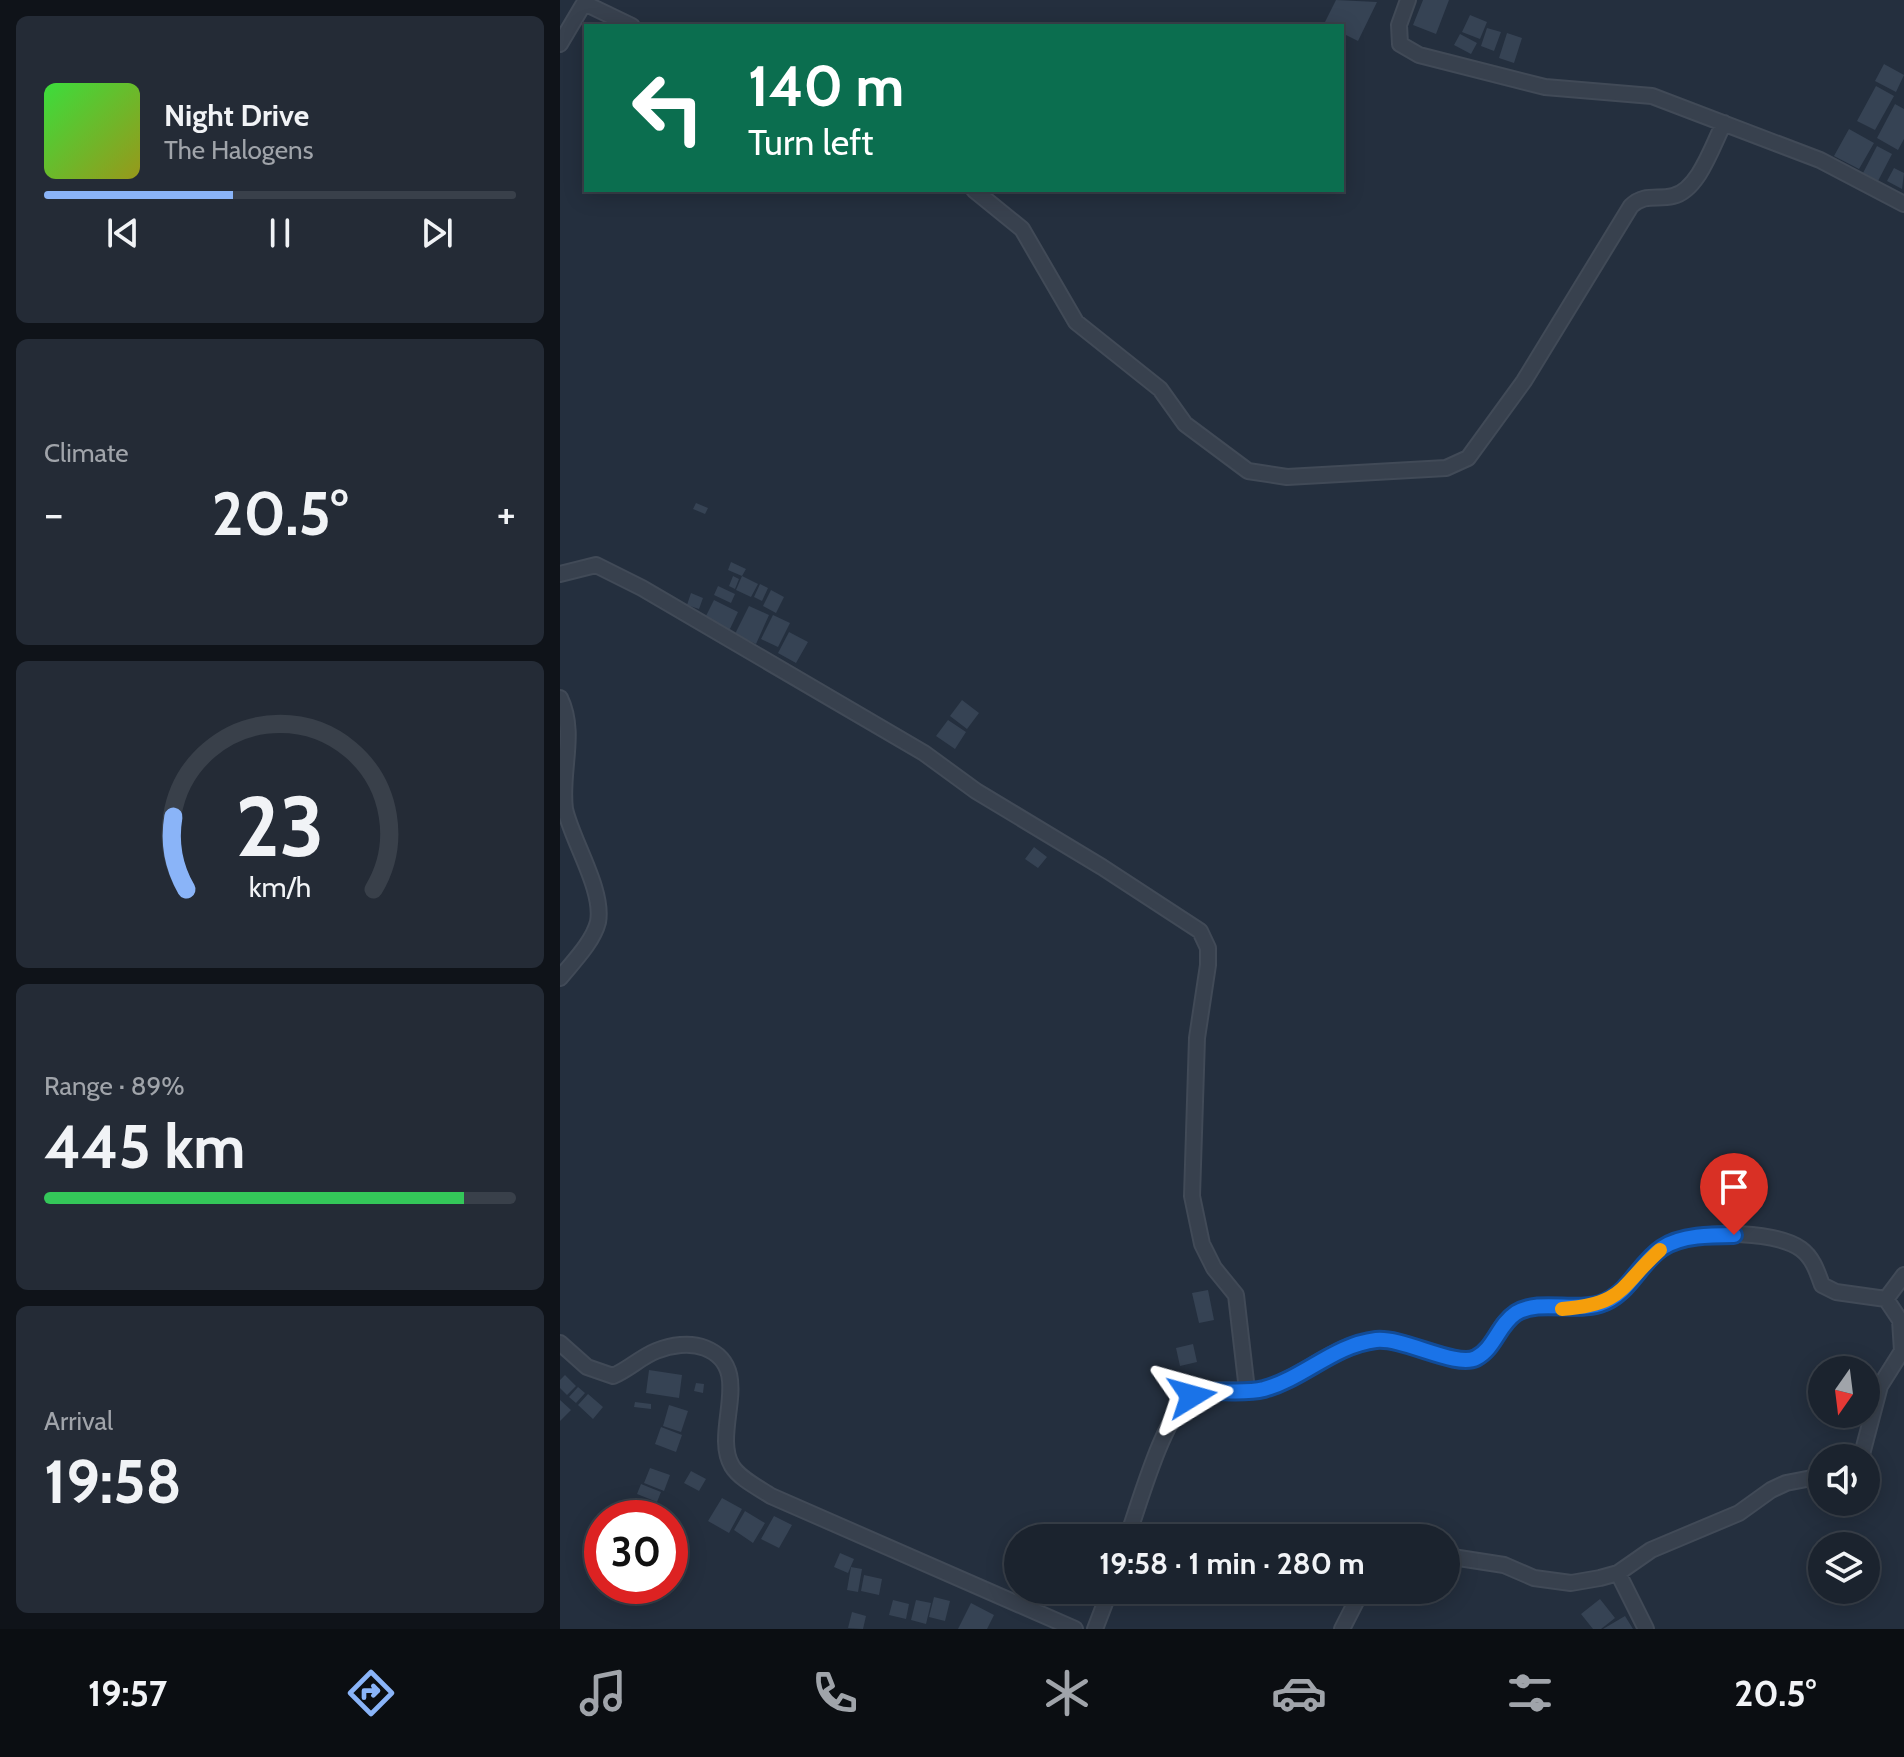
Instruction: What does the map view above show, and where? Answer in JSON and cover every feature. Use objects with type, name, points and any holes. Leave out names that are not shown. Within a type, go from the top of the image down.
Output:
[{"type":"street","points":[[1408,0],[1398,37],[1400,44],[1419,55],[1545,87],[1652,96],[1820,160],[1904,204]]},
{"type":"street","points":[[560,44],[585,2],[628,24]]},
{"type":"street","points":[[976,192],[1022,229],[1076,322],[1160,389],[1185,424],[1248,471],[1287,477],[1446,468],[1475,452],[1509,404],[1631,206],[1643,197],[1672,197],[1684,191],[1700,170],[1724,123]]},
{"type":"street","points":[[560,574],[596,565],[642,588],[924,753],[976,791],[1200,931],[1208,948],[1208,965],[1199,1014],[1192,1196],[1202,1244],[1214,1268],[1236,1295],[1247,1390]]},
{"type":"street","points":[[560,698],[567,733],[564,804],[598,917],[591,937],[560,978]]},
{"type":"street","points":[[1133,1524],[1181,1405],[1206,1391],[1264,1389],[1346,1347],[1377,1340],[1393,1341],[1462,1361],[1474,1359],[1488,1349],[1502,1323],[1520,1311],[1603,1303],[1623,1292],[1663,1248],[1711,1235],[1784,1239],[1813,1260],[1822,1285],[1829,1290],[1886,1299],[1900,1320],[1902,1351],[1880,1386],[1865,1444]]},
{"type":"street","points":[[1886,1299],[1904,1275]]},
{"type":"street","points":[[560,1343],[587,1367],[613,1376],[655,1351],[672,1346],[701,1346],[715,1353],[725,1363],[730,1382],[727,1450],[732,1466],[749,1481],[771,1496],[1075,1629]]},
{"type":"street","points":[[1460,1558],[1504,1565],[1534,1578],[1571,1583],[1618,1573],[1651,1550],[1739,1513],[1771,1490],[1808,1479]]},
{"type":"street","points":[[1618,1573],[1646,1629]]},
{"type":"street","points":[[1095,1629],[1105,1604]]},
{"type":"street","points":[[1342,1629],[1355,1604]]},
{"type":"building","points":[[1336,0],[1377,2],[1358,41],[1344,34],[1344,24],[1324,24]]},
{"type":"building","points":[[1423,0],[1449,0],[1436,34],[1413,25]]},
{"type":"building","points":[[1470,15],[1487,22],[1480,39],[1462,32]]},
{"type":"building","points":[[1487,28],[1501,32],[1494,51],[1481,46]]},
{"type":"building","points":[[1507,33],[1522,38],[1514,63],[1499,58]]},
{"type":"building","points":[[1460,34],[1477,43],[1471,54],[1454,45]]},
{"type":"building","points":[[1884,64],[1904,75],[1896,92],[1875,81]]},
{"type":"building","points":[[1876,86],[1894,96],[1875,130],[1857,121]]},
{"type":"building","points":[[1895,104],[1904,109],[1904,139],[1898,150],[1877,138]]},
{"type":"building","points":[[1849,129],[1874,143],[1859,169],[1834,156]]},
{"type":"building","points":[[1877,146],[1892,154],[1878,181],[1863,173]]},
{"type":"building","points":[[1894,168],[1904,173],[1902,189],[1887,181]]},
{"type":"building","points":[[696,503],[708,508],[705,514],[693,509]]},
{"type":"building","points":[[731,562],[746,569],[742,576],[728,570]]},
{"type":"building","points":[[733,576],[739,579],[735,589],[729,586]]},
{"type":"building","points":[[742,576],[758,584],[751,597],[736,590]]},
{"type":"building","points":[[760,584],[768,588],[762,601],[754,597]]},
{"type":"building","points":[[718,586],[735,594],[731,603],[714,595]]},
{"type":"building","points":[[771,590],[784,597],[776,613],[763,606]]},
{"type":"building","points":[[691,593],[703,598],[699,609],[687,605]]},
{"type":"building","points":[[714,600],[738,612],[729,631],[705,618]]},
{"type":"building","points":[[749,606],[769,615],[756,644],[735,634]]},
{"type":"building","points":[[773,615],[790,623],[778,647],[761,639]]},
{"type":"building","points":[[789,632],[808,642],[796,663],[778,653]]},
{"type":"building","points":[[962,700],[979,713],[967,729],[950,716]]},
{"type":"building","points":[[948,720],[966,732],[955,749],[936,736]]},
{"type":"building","points":[[1034,847],[1047,857],[1038,868],[1025,859]]},
{"type":"building","points":[[1208,1290],[1214,1320],[1199,1323],[1192,1293]]},
{"type":"building","points":[[1193,1344],[1197,1362],[1180,1366],[1176,1348]]},
{"type":"building","points":[[649,1370],[682,1375],[679,1398],[646,1393]]},
{"type":"building","points":[[565,1375],[576,1386],[567,1395],[560,1388],[560,1380]]},
{"type":"building","points":[[696,1383],[704,1384],[703,1393],[694,1391]]},
{"type":"building","points":[[578,1387],[585,1393],[576,1403],[569,1397]]},
{"type":"building","points":[[588,1394],[603,1407],[593,1419],[578,1405]]},
{"type":"building","points":[[560,1400],[571,1410],[560,1421]]},
{"type":"building","points":[[635,1402],[651,1404],[651,1409],[634,1407]]},
{"type":"building","points":[[669,1405],[688,1411],[681,1432],[663,1426]]},
{"type":"building","points":[[661,1427],[682,1435],[676,1452],[655,1444]]},
{"type":"building","points":[[650,1468],[670,1475],[664,1491],[644,1483]]},
{"type":"building","points":[[691,1471],[706,1479],[699,1491],[684,1483]]},
{"type":"building","points":[[641,1484],[661,1492],[658,1500],[637,1494]]},
{"type":"building","points":[[722,1498],[742,1509],[729,1533],[708,1521]]},
{"type":"building","points":[[745,1511],[765,1523],[753,1543],[734,1530]]},
{"type":"building","points":[[774,1516],[792,1525],[779,1548],[761,1539]]},
{"type":"building","points":[[840,1553],[854,1559],[848,1573],[834,1567]]},
{"type":"building","points":[[851,1567],[862,1569],[858,1592],[847,1590]]},
{"type":"building","points":[[864,1575],[882,1579],[879,1595],[861,1591]]},
{"type":"building","points":[[934,1597],[950,1601],[945,1621],[929,1617]]},
{"type":"building","points":[[1600,1599],[1615,1618],[1601,1629],[1593,1629],[1581,1614]]},
{"type":"building","points":[[893,1600],[909,1604],[906,1619],[889,1615]]},
{"type":"building","points":[[916,1600],[931,1603],[926,1624],[911,1620]]},
{"type":"building","points":[[971,1603],[994,1615],[987,1629],[958,1629]]},
{"type":"building","points":[[852,1612],[866,1616],[863,1629],[848,1628]]},
{"type":"building","points":[[1625,1616],[1633,1629],[1603,1629]]},
{"type":"slow traffic","points":[[1562,1309],[1603,1303],[1623,1292],[1660,1250]]},
{"type":"route","points":[[1192,1396],[1206,1391],[1264,1389],[1346,1347],[1377,1340],[1431,1350],[1462,1361],[1474,1359],[1488,1349],[1502,1323],[1520,1311],[1536,1307],[1559,1309],[1603,1303],[1623,1292],[1647,1262],[1663,1248],[1675,1242],[1711,1235],[1734,1235]]}]
